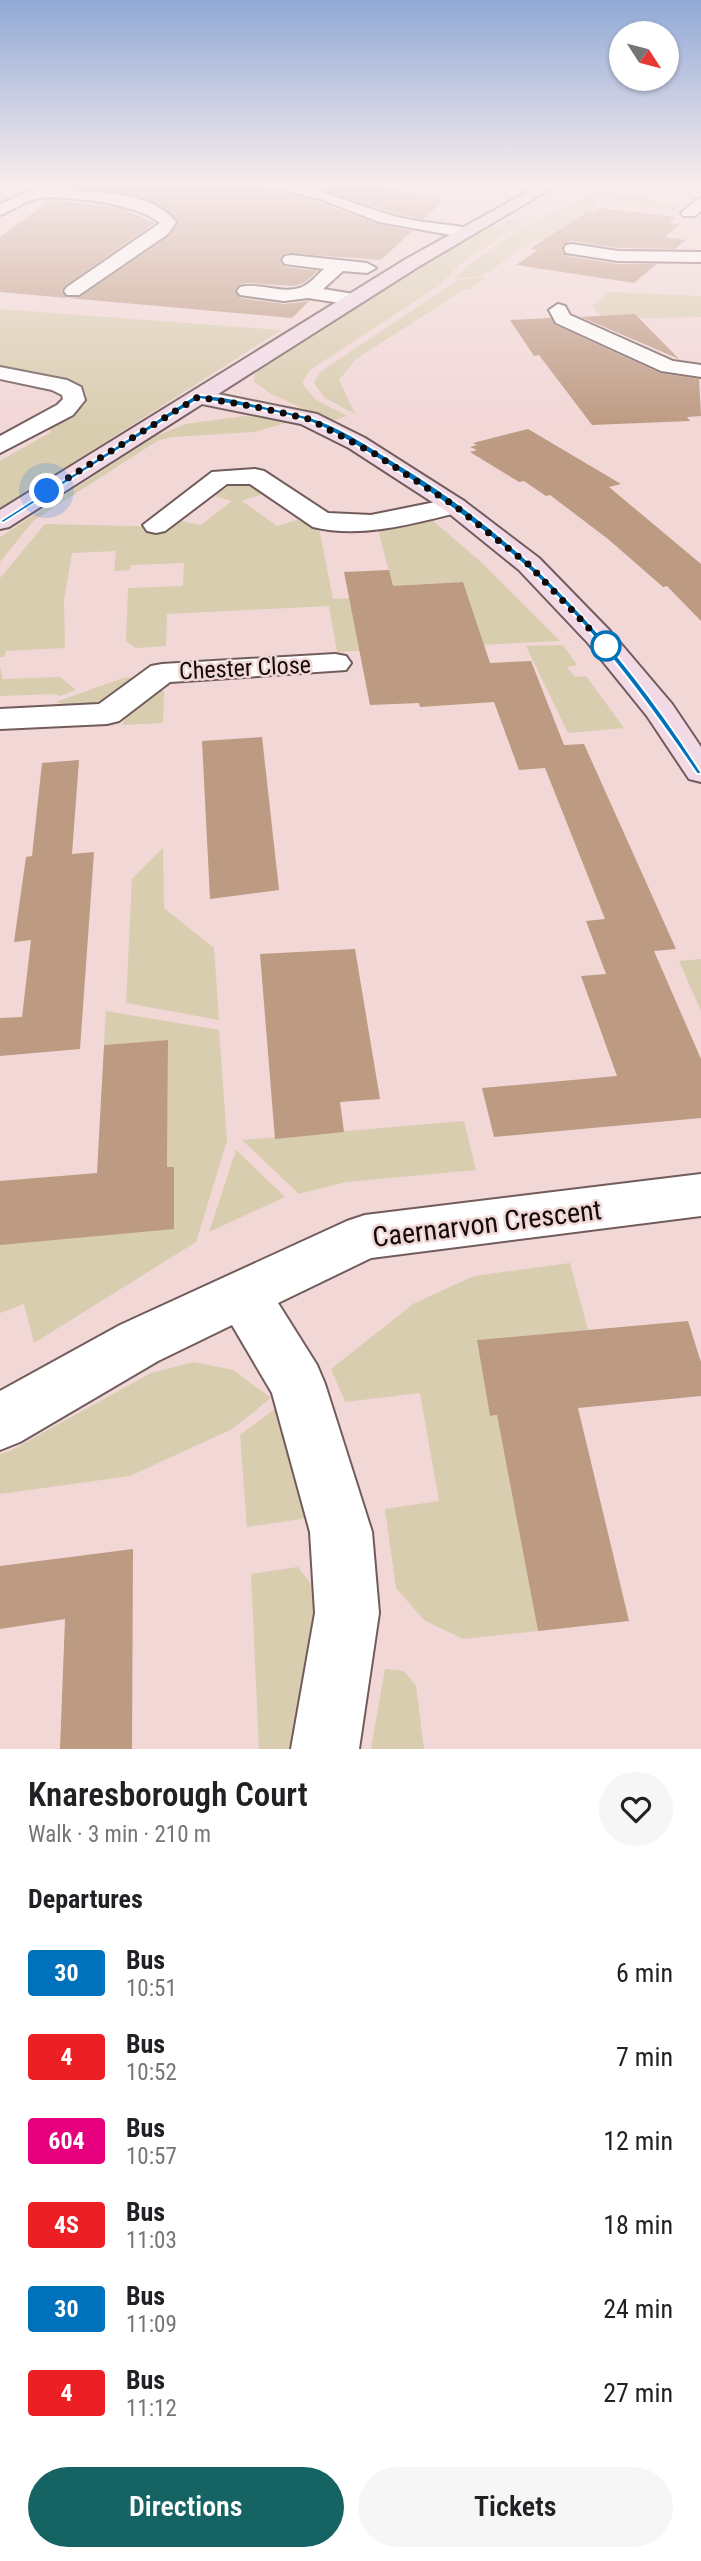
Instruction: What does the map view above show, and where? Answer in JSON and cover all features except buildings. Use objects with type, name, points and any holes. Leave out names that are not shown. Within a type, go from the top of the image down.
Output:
[{"type":"main road","points":[[0,521],[411,264]]},
{"type":"main road","points":[[198,397],[309,419],[357,443],[455,506],[528,564],[599,637],[660,711],[701,772]]},
{"type":"street","points":[[73,291],[114,264]]},
{"type":"street","points":[[326,264],[367,268]]},
{"type":"street","points":[[308,292],[339,265]]},
{"type":"street","points":[[246,291],[284,295],[308,292],[353,299]]},
{"type":"street","points":[[558,310],[563,319],[668,367],[701,371]]},
{"type":"street","points":[[0,373],[59,385],[74,392],[74,400],[65,410],[0,446]]},
{"type":"street","points":[[156,525],[221,477],[255,476],[322,521],[371,523],[455,506]]},
{"type":"street","name":"Chester Close","points":[[0,719],[107,714],[162,673],[335,663]]},
{"type":"street","name":"Caernarvon Crescent","points":[[0,1422],[139,1343],[365,1237],[701,1195]]},
{"type":"street","points":[[243,1296],[297,1384],[341,1532],[347,1613],[325,1749]]},
{"type":"shaded area","points":[[425,264],[461,264],[440,285],[310,370],[302,383],[316,400],[347,416],[331,421],[271,394],[253,381],[256,372]]},
{"type":"shaded area","points":[[472,264],[501,264],[482,276],[453,279]]},
{"type":"shaded area","points":[[487,277],[356,359],[339,380],[355,414],[325,398],[314,383],[320,372],[458,280]]},
{"type":"shaded area","points":[[609,292],[701,296],[701,317],[604,319],[592,306]]},
{"type":"shaded area","points":[[0,309],[281,330],[0,509],[0,461],[51,432],[49,426],[85,405],[87,394],[71,382],[60,378],[0,368]]},
{"type":"shaded area","points":[[244,416],[293,421],[254,432],[171,437],[157,441],[33,521],[0,562],[0,537],[156,436],[186,424]]},
{"type":"shaded area","points":[[228,486],[251,486],[263,494],[242,501],[277,526],[297,520],[319,528],[333,599],[349,598],[354,621],[463,582],[410,585],[394,591],[378,529],[430,518],[482,563],[560,641],[337,652],[329,606],[167,614],[166,646],[136,648],[126,641],[128,588],[183,586],[184,563],[131,565],[130,570],[114,571],[116,551],[72,553],[64,600],[65,648],[6,651],[4,657],[0,657],[0,578],[45,524],[172,527],[181,521],[201,525],[232,501],[214,496]]},
{"type":"shaded area","points":[[563,645],[577,665],[567,667],[575,677],[586,676],[624,728],[568,733],[526,646]]},
{"type":"shaded area","points":[[0,666],[3,679],[60,677],[76,690],[60,696],[0,696]]},
{"type":"shaded area","points":[[135,677],[119,692],[100,702],[78,706],[56,702],[123,678]]},
{"type":"shaded area","points":[[164,691],[163,723],[122,725],[138,701],[149,694]]},
{"type":"shaded area","points":[[163,848],[164,908],[214,948],[219,1020],[126,1003],[132,879]]},
{"type":"shaded area","points":[[701,959],[701,1011],[679,961]]},
{"type":"shaded area","points":[[106,1011],[219,1030],[227,1141],[196,1242],[34,1343],[24,1304],[0,1313],[0,1245],[174,1167],[167,1167],[168,1040],[104,1045]]},
{"type":"shaded area","points":[[464,1121],[476,1170],[346,1182],[299,1194],[242,1140]]},
{"type":"shaded area","points":[[236,1150],[285,1197],[209,1232]]},
{"type":"shaded area","points":[[570,1263],[588,1330],[477,1340],[490,1416],[497,1415],[538,1631],[463,1639],[424,1620],[396,1588],[385,1509],[439,1501],[420,1393],[345,1402],[331,1369],[413,1304],[474,1276]]},
{"type":"shaded area","points":[[194,1362],[233,1370],[271,1398],[232,1429],[130,1476],[0,1494],[0,1454],[151,1373]]},
{"type":"shaded area","points":[[276,1408],[308,1518],[247,1527],[240,1435]]},
{"type":"shaded area","points":[[298,1567],[314,1588],[315,1619],[290,1749],[259,1749],[251,1574]]},
{"type":"shaded area","points":[[385,1669],[404,1671],[416,1686],[424,1749],[371,1749]]},
{"type":"bus line","name":"30","points":[[0,521],[198,397],[309,419],[357,443],[412,477],[455,506],[528,564],[599,637],[660,711],[701,772]]},
{"type":"route","points":[[47,491],[198,397],[309,419],[357,443],[455,506],[528,564],[606,646]]}]
